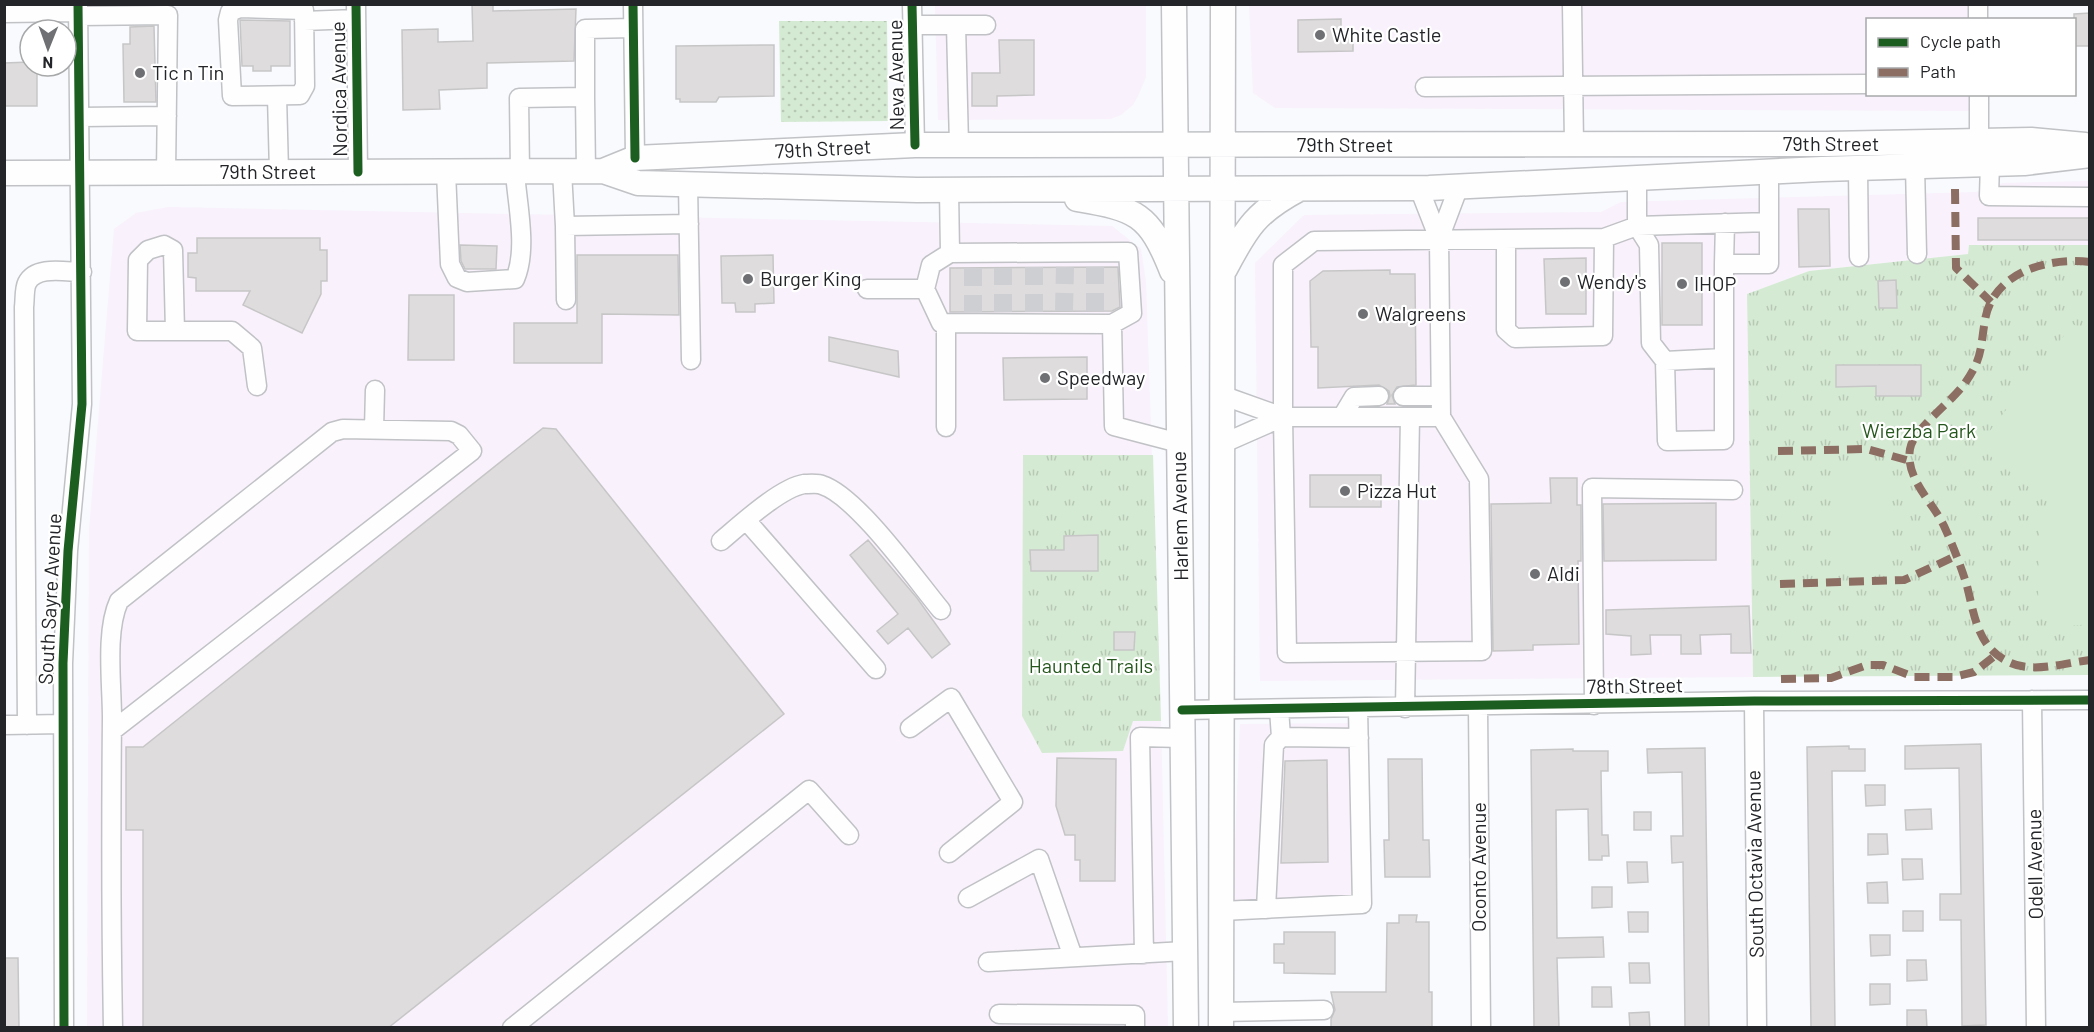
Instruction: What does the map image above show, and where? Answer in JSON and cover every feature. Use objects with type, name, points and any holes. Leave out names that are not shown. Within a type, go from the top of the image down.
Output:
[{"type":"main road","name":"Harlem Avenue","points":[[1174,4],[1186,1028]]},
{"type":"main road","points":[[1221,1020],[1224,443],[1223,4]]},
{"type":"main road","name":"79th Street","points":[[595,171],[635,158],[915,145],[1574,144],[2031,140],[2090,145]]},
{"type":"main road","name":"79th Street","points":[[4,173],[595,171],[638,183],[949,189],[1419,188],[1769,171],[1990,164],[2090,155]]},
{"type":"main road","points":[[1224,271],[1250,224],[1272,203],[1301,188]]},
{"type":"main road","points":[[1012,189],[1121,208],[1140,217],[1157,236],[1177,285]]},
{"type":"street","points":[[633,4],[635,158]]},
{"type":"street","name":"Neva Avenue","points":[[912,4],[915,145]]},
{"type":"street","points":[[1572,4],[1574,144]]},
{"type":"street","points":[[240,8],[304,10],[305,86],[300,95],[277,96],[232,96],[229,15],[240,8]]},
{"type":"street","points":[[4,13],[78,11],[168,15],[166,173]]},
{"type":"street","name":"South Sayre Avenue","points":[[64,1028],[63,724],[67,571],[82,405],[78,11]]},
{"type":"street","points":[[304,21],[356,12]]},
{"type":"street","name":"Nordica Avenue","points":[[356,12],[358,172]]},
{"type":"street","points":[[913,25],[986,25]]},
{"type":"street","points":[[956,25],[959,145]]},
{"type":"street","points":[[595,171],[585,97],[585,29],[633,28]]},
{"type":"street","points":[[1425,87],[1866,84]]},
{"type":"street","points":[[277,96],[279,172]]},
{"type":"street","points":[[1979,96],[1979,142]]},
{"type":"street","points":[[446,172],[450,264],[457,278],[467,282],[515,279],[519,269],[520,249],[517,172],[519,98],[585,97]]},
{"type":"street","points":[[80,117],[167,116]]},
{"type":"street","points":[[1990,164],[1989,196],[2090,197]]},
{"type":"street","points":[[1915,166],[1917,254]]},
{"type":"street","points":[[1858,168],[1859,257]]},
{"type":"street","points":[[562,171],[566,300]]},
{"type":"street","points":[[1724,264],[1769,264],[1769,171]]},
{"type":"street","points":[[1637,177],[1637,226],[1648,245],[1651,344],[1665,361],[1667,441],[1724,440],[1725,223]]},
{"type":"street","points":[[688,184],[691,360]]},
{"type":"street","points":[[1439,239],[1460,186]]},
{"type":"street","points":[[1419,188],[1439,239],[1441,417],[1479,478],[1482,651],[1287,653],[1283,265],[1314,241],[1439,239],[1506,240],[1604,238],[1637,226],[1769,222]]},
{"type":"street","points":[[949,189],[950,253]]},
{"type":"street","points":[[565,226],[689,224]]},
{"type":"street","points":[[1506,240],[1506,330],[1515,338],[1603,336],[1604,238]]},
{"type":"street","points":[[175,332],[173,250],[164,245],[148,250],[138,260],[137,331],[175,332],[232,331],[252,348],[257,386]]},
{"type":"street","points":[[1128,252],[1132,313],[1101,320],[1065,317],[974,318],[941,323],[925,289],[931,265],[950,253],[973,260],[1095,260],[1128,252]]},
{"type":"street","points":[[27,725],[24,308],[27,284],[33,276],[45,271],[82,272]]},
{"type":"street","points":[[867,289],[925,289]]},
{"type":"street","points":[[1101,320],[1114,426],[1179,443]]},
{"type":"street","points":[[946,323],[946,428]]},
{"type":"street","points":[[1665,361],[1724,358]]},
{"type":"street","points":[[374,429],[375,390]]},
{"type":"street","points":[[1224,396],[1283,417],[1441,417]]},
{"type":"street","points":[[1342,417],[1354,396],[1379,396]]},
{"type":"street","points":[[1403,396],[1440,396]]},
{"type":"street","points":[[1224,443],[1283,417]]},
{"type":"street","points":[[1405,708],[1410,417]]},
{"type":"street","points":[[112,731],[472,451],[459,435],[451,431],[374,429],[343,429],[332,432],[315,443],[119,601],[112,621],[112,731],[113,1028]]},
{"type":"street","points":[[721,541],[759,509],[802,484],[821,484],[838,494],[865,519],[942,610]]},
{"type":"street","points":[[1594,705],[1592,488],[1733,490]]},
{"type":"street","points":[[746,520],[876,669]]},
{"type":"street","points":[[910,728],[951,698],[1012,802],[949,853]]},
{"type":"street","name":"Odell Avenue","points":[[2032,700],[2036,1028]]},
{"type":"street","name":"78th Street","points":[[1182,710],[1754,701],[2090,700]]},
{"type":"street","name":"South Octavia Avenue","points":[[1754,701],[1757,1028]]},
{"type":"street","name":"Oconto Avenue","points":[[1478,707],[1481,1028]]},
{"type":"street","points":[[1222,911],[1362,904],[1358,708]]},
{"type":"street","points":[[1279,710],[1281,738]]},
{"type":"street","points":[[4,725],[63,724]]},
{"type":"street","points":[[1144,954],[1140,736],[1182,738]]},
{"type":"street","points":[[1266,909],[1274,745],[1281,738],[1359,738]]},
{"type":"street","points":[[512,1028],[809,790],[849,835]]},
{"type":"street","points":[[968,898],[1039,859],[1073,957]]},
{"type":"street","points":[[988,962],[1185,951]]},
{"type":"street","points":[[1221,1020],[1324,1010]]},
{"type":"street","points":[[999,1014],[1058,1021],[1135,1015],[1135,1028]]},
{"type":"shaded area","points":[[935,5],[1146,5],[1146,77],[1133,105],[1121,115],[1110,119],[938,120]]},
{"type":"shaded area","points":[[1249,5],[1972,5],[1972,18],[1866,18],[1866,96],[1971,96],[1971,111],[1275,108],[1253,93]]},
{"type":"shaded area","points":[[2089,181],[2089,245],[1969,245],[1968,254],[1809,271],[1747,294],[1753,677],[1260,681],[1255,263],[1304,215],[1601,212],[1621,202],[1976,192],[2003,183]]},
{"type":"shaded area","points":[[168,207],[1112,226],[1141,249],[1146,282],[1161,721],[1168,1027],[87,1028],[89,531],[114,229],[136,213]]},
{"type":"shaded area","points":[[1363,723],[1365,911],[1232,913],[1240,724]]},
{"type":"green space","points":[[779,21],[887,21],[888,121],[781,122]]},
{"type":"green space","name":"Wierzba Park","points":[[1969,245],[2089,245],[2089,675],[1753,677],[1747,294],[1809,271],[1968,254]]},
{"type":"green space","points":[[2073,324],[2089,336],[2090,624],[2069,625],[2050,623],[2038,617],[2039,514],[2061,513],[1978,446]]},
{"type":"green space","name":"Haunted Trails","points":[[1023,455],[1153,455],[1161,721],[1133,721],[1123,751],[1042,753],[1022,716]]},
{"type":"green space","points":[[1886,462],[1889,566],[1835,567],[1833,464]]},
{"type":"building","points":[[472,4],[493,4],[493,11],[576,9],[574,61],[487,63],[487,88],[439,90],[440,109],[403,110],[402,30],[438,29],[438,42],[473,41]]},
{"type":"building","points":[[2090,13],[2090,46],[2076,46],[2074,14]]},
{"type":"building","name":"White Castle","points":[[1341,19],[1341,35],[1353,35],[1353,51],[1298,52],[1298,20]]},
{"type":"building","points":[[240,20],[290,21],[290,66],[271,66],[271,71],[253,71],[253,66],[242,66]]},
{"type":"building","name":"Tic n Tin","points":[[154,26],[156,102],[124,102],[123,44],[130,44],[130,27]]},
{"type":"building","points":[[999,40],[1034,40],[1034,95],[997,96],[997,106],[972,106],[972,73],[1000,73]]},
{"type":"building","points":[[774,45],[774,96],[719,97],[716,102],[680,102],[680,99],[676,99],[676,46]]},
{"type":"building","points":[[18,62],[18,78],[37,78],[37,106],[4,106],[4,63]]},
{"type":"building","points":[[1798,209],[1829,209],[1830,266],[1799,267]]},
{"type":"building","points":[[1978,218],[2090,218],[2090,240],[1978,240]]},
{"type":"building","points":[[197,238],[320,238],[320,250],[327,250],[327,281],[321,281],[321,294],[302,333],[243,305],[250,291],[196,291],[196,278],[188,277],[188,253],[197,253]]},
{"type":"building","name":"IHOP","points":[[1662,243],[1702,243],[1702,325],[1662,325]]},
{"type":"building","points":[[460,245],[497,246],[496,269],[465,269],[461,261]]},
{"type":"building","points":[[577,255],[678,255],[679,315],[602,314],[602,363],[514,363],[514,323],[577,323]]},
{"type":"building","name":"Burger King","points":[[773,255],[774,303],[755,304],[755,312],[736,312],[735,303],[722,303],[721,256]]},
{"type":"building","name":"Wendy's","points":[[1586,258],[1586,314],[1546,314],[1544,259]]},
{"type":"building","name":"Speedway","points":[[1118,267],[1120,307],[1112,311],[950,312],[950,268]]},
{"type":"building","name":"Walgreens","points":[[1390,270],[1390,274],[1415,274],[1416,385],[1397,387],[1392,395],[1395,404],[1387,404],[1389,391],[1379,385],[1318,388],[1318,347],[1311,347],[1310,281],[1323,271]]},
{"type":"building","points":[[1896,280],[1897,308],[1879,308],[1878,281]]},
{"type":"building","points":[[409,295],[454,295],[454,360],[408,360]]},
{"type":"building","points":[[829,337],[898,351],[899,377],[829,361]]},
{"type":"building","name":"Speedway","points":[[1087,357],[1087,399],[1004,400],[1003,358]]},
{"type":"building","points":[[1836,365],[1921,365],[1921,396],[1876,396],[1876,386],[1836,387]]},
{"type":"building","points":[[543,428],[556,429],[784,714],[388,1028],[143,1028],[143,830],[126,830],[126,747],[143,747]]},
{"type":"building","name":"Pizza Hut","points":[[1310,475],[1381,475],[1381,507],[1310,507]]},
{"type":"building","name":"Aldi","points":[[1550,478],[1577,478],[1577,505],[1581,505],[1581,561],[1578,561],[1579,644],[1533,645],[1533,650],[1493,651],[1491,504],[1551,503]]},
{"type":"building","points":[[1716,503],[1716,560],[1604,561],[1603,504]]},
{"type":"building","points":[[1098,535],[1098,571],[1031,571],[1030,550],[1064,550],[1064,536]]},
{"type":"building","points":[[868,540],[917,598],[950,644],[932,658],[908,628],[888,644],[877,631],[898,614],[850,555]]},
{"type":"building","points":[[1749,606],[1751,653],[1731,653],[1731,634],[1700,635],[1701,654],[1681,654],[1681,635],[1650,635],[1651,654],[1631,655],[1631,636],[1606,634],[1606,610]]},
{"type":"building","points":[[1114,632],[1135,632],[1134,650],[1114,650]]},
{"type":"building","points":[[1981,744],[1986,1025],[1962,1026],[1961,920],[1940,920],[1940,894],[1961,894],[1959,768],[1905,769],[1905,746]]},
{"type":"building","points":[[1849,746],[1849,749],[1865,749],[1865,771],[1832,771],[1835,1028],[1811,1028],[1807,747]]},
{"type":"building","points":[[1705,748],[1709,1027],[1685,1028],[1683,862],[1672,863],[1671,836],[1683,836],[1682,772],[1648,773],[1647,749]]},
{"type":"building","points":[[1573,749],[1573,751],[1608,751],[1608,771],[1601,771],[1602,835],[1608,835],[1609,856],[1602,856],[1602,860],[1589,860],[1588,809],[1556,810],[1557,938],[1603,937],[1604,957],[1557,958],[1559,1028],[1534,1028],[1531,750]]},
{"type":"building","points":[[1057,758],[1116,759],[1115,881],[1080,881],[1080,860],[1075,860],[1075,835],[1065,835],[1056,806]]},
{"type":"building","points":[[1388,759],[1422,759],[1423,840],[1429,840],[1430,877],[1385,877],[1384,840],[1389,840]]},
{"type":"building","points":[[1327,760],[1328,862],[1281,863],[1285,761]]},
{"type":"building","points":[[1865,785],[1885,785],[1885,805],[1866,806]]},
{"type":"building","points":[[1931,809],[1932,829],[1906,830],[1905,810]]},
{"type":"building","points":[[1634,812],[1651,812],[1651,830],[1634,830]]},
{"type":"building","points":[[1868,834],[1887,834],[1888,854],[1868,855]]},
{"type":"building","points":[[1902,859],[1922,859],[1923,879],[1903,880]]},
{"type":"building","points":[[1627,862],[1647,862],[1648,882],[1628,883]]},
{"type":"building","points":[[1887,882],[1888,903],[1868,903],[1867,883]]},
{"type":"building","points":[[1592,887],[1612,887],[1612,907],[1592,908]]},
{"type":"building","points":[[1903,911],[1923,911],[1923,931],[1903,931]]},
{"type":"building","points":[[1628,912],[1648,912],[1648,932],[1629,932]]},
{"type":"building","points":[[1399,915],[1417,915],[1416,922],[1429,922],[1429,992],[1432,992],[1432,1028],[1331,1028],[1331,1019],[1335,1010],[1331,992],[1386,992],[1387,923],[1399,923]]},
{"type":"building","points":[[1284,932],[1335,932],[1335,974],[1284,973],[1284,963],[1274,963],[1274,944],[1284,944]]},
{"type":"building","points":[[1870,935],[1890,935],[1890,955],[1871,956]]},
{"type":"building","points":[[4,958],[18,958],[19,1028],[4,1028]]},
{"type":"building","points":[[1907,960],[1926,960],[1927,980],[1907,981]]},
{"type":"building","points":[[1629,963],[1649,963],[1650,983],[1630,983]]},
{"type":"building","points":[[1870,984],[1890,984],[1890,1004],[1870,1005]]},
{"type":"building","points":[[1592,987],[1611,987],[1612,1007],[1592,1007]]},
{"type":"building","points":[[1907,1010],[1926,1010],[1927,1028],[1907,1028]]},
{"type":"building","points":[[1649,1012],[1650,1028],[1630,1028],[1629,1013]]},
{"type":"tunnel","points":[[1034,267],[1034,312]]},
{"type":"tunnel","points":[[1064,311],[1065,267]]},
{"type":"tunnel","points":[[1095,267],[1095,311]]},
{"type":"tunnel","points":[[973,268],[973,312]]},
{"type":"tunnel","points":[[1003,268],[1003,312]]},
{"type":"marked path","points":[[1955,189],[1956,268],[1991,302]]},
{"type":"marked path","points":[[2090,262],[2057,262],[2040,265],[2011,279],[1999,290],[1990,304],[1980,353],[1975,366],[1959,390],[1925,424],[1910,449],[1912,470],[1951,541],[1965,578],[1978,628],[1988,646],[2005,660],[2025,667],[2046,667],[2090,660]]},
{"type":"marked path","points":[[1778,451],[1867,449],[1910,461]]},
{"type":"marked path","points":[[1780,584],[1904,580],[1956,556]]},
{"type":"marked path","points":[[1781,679],[1831,678],[1867,665],[1883,665],[1914,677],[1954,677],[1974,672],[1997,654]]},
{"type":"cycle path","points":[[64,1028],[63,663],[68,551],[82,404],[78,4]]},
{"type":"cycle path","points":[[356,4],[358,172]]},
{"type":"cycle path","points":[[633,4],[635,158]]},
{"type":"cycle path","points":[[912,4],[915,145]]},
{"type":"cycle path","points":[[1182,710],[1754,701],[2090,700]]},
{"type":"place","name":"White Castle","points":[[1320,35]]},
{"type":"place","name":"Tic n Tin","points":[[140,73]]},
{"type":"place","name":"Burger King","points":[[748,279]]},
{"type":"place","name":"Wendy's","points":[[1565,282]]},
{"type":"place","name":"IHOP","points":[[1682,284]]},
{"type":"place","name":"Walgreens","points":[[1363,314]]},
{"type":"place","name":"Speedway","points":[[1045,378]]},
{"type":"place","name":"Pizza Hut","points":[[1345,491]]},
{"type":"place","name":"Aldi","points":[[1535,574]]}]
